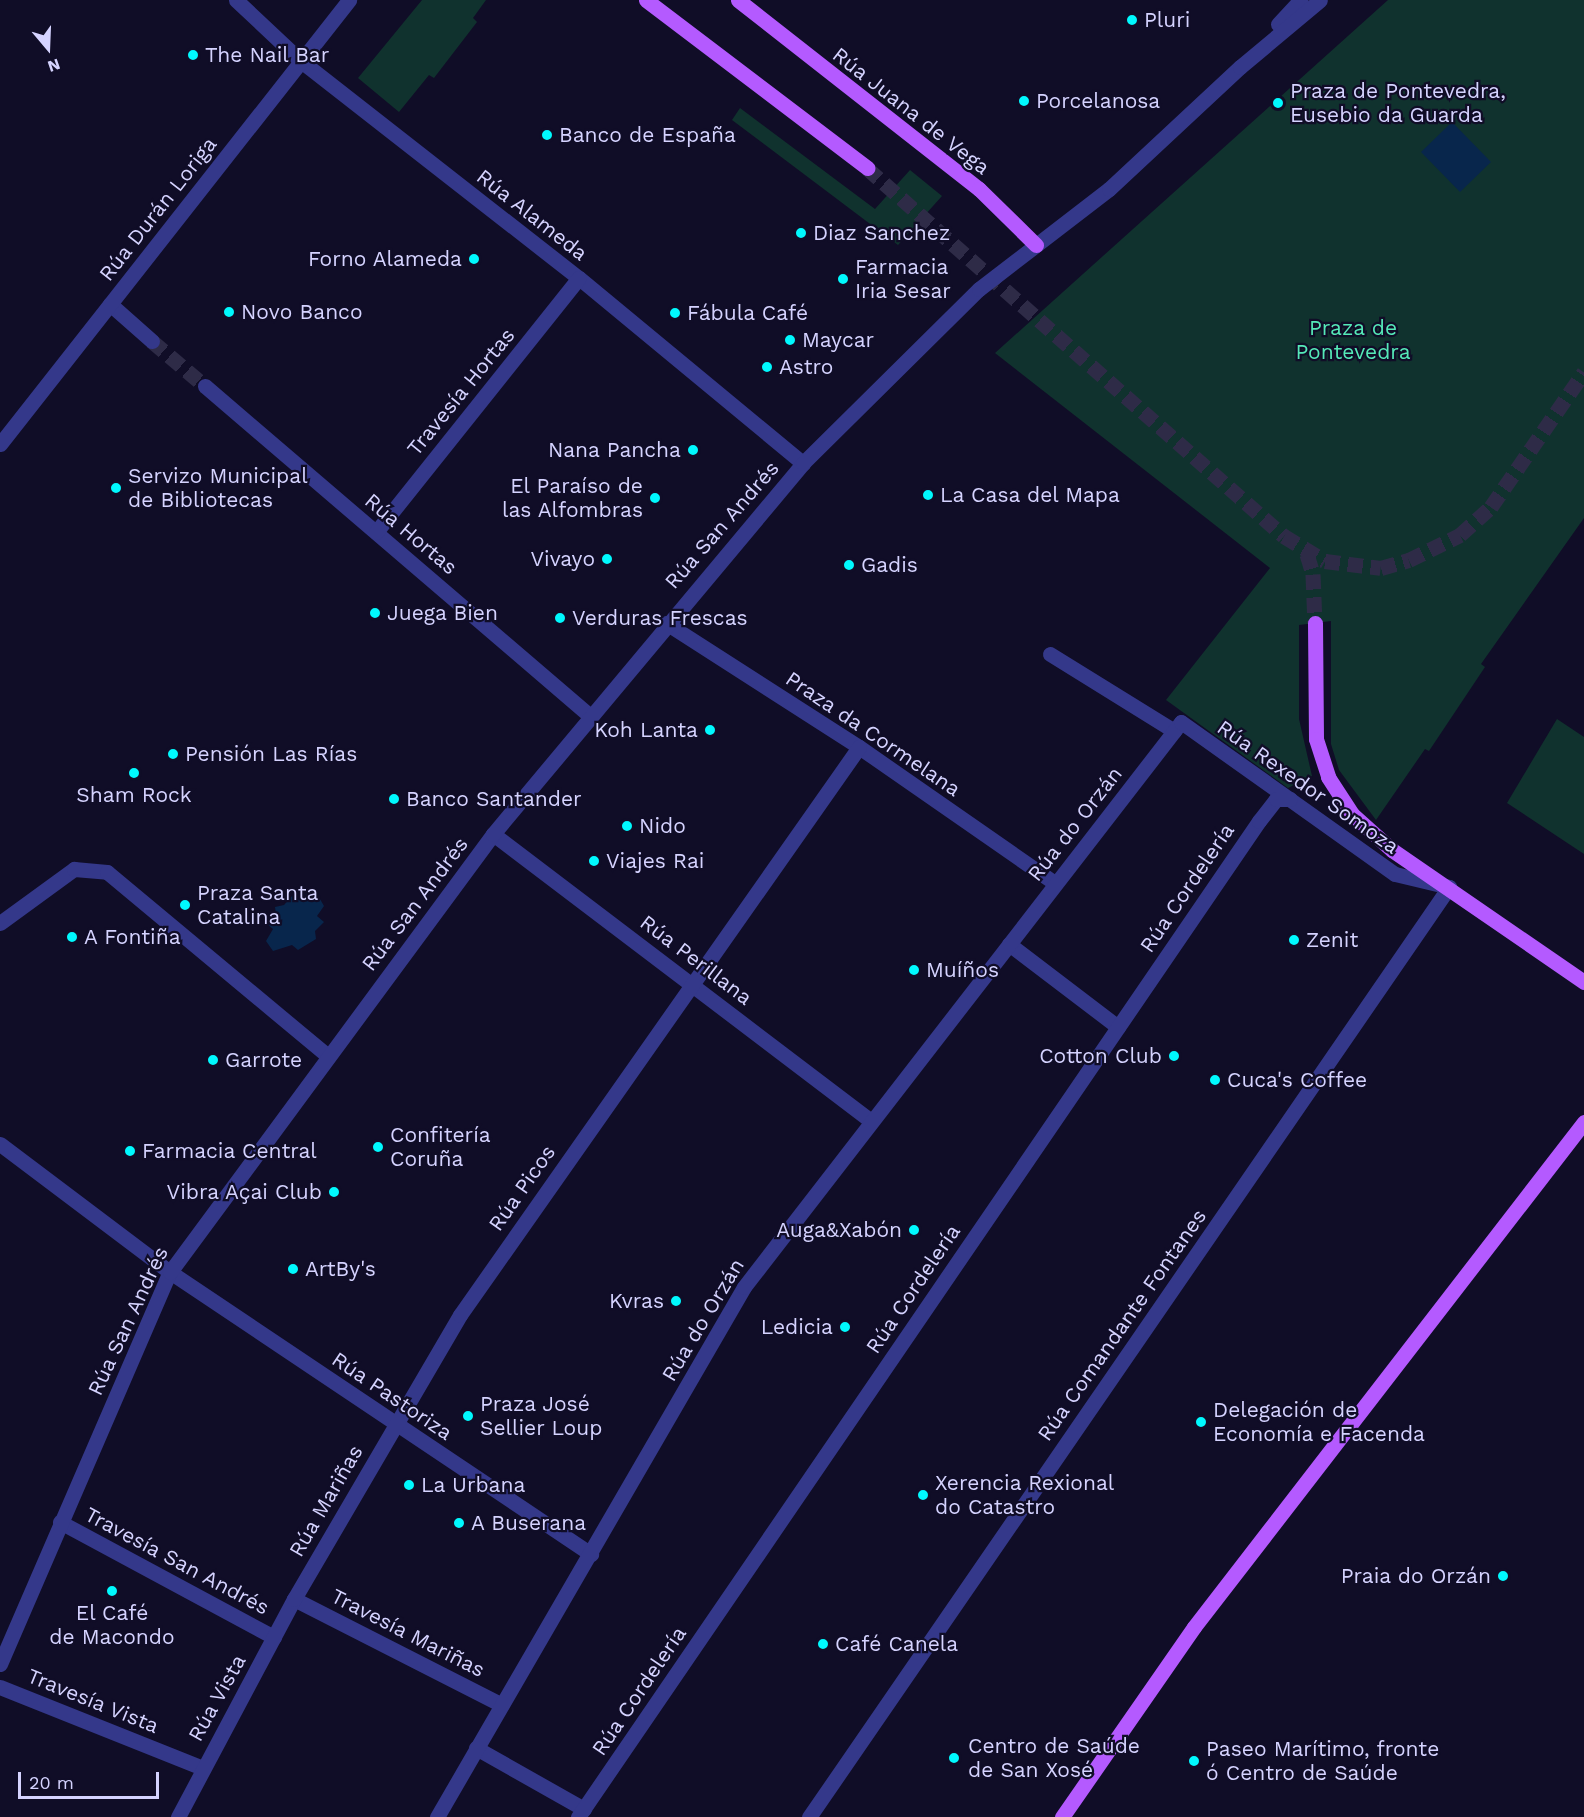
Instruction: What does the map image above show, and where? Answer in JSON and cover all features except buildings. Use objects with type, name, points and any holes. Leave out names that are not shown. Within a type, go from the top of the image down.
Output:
[{"type":"main road","points":[[646,0],[867,168]]},
{"type":"main road","name":"Rúa Juana de Vega","points":[[730,0],[756,16]]},
{"type":"main road","name":"Rúa Juana de Vega","points":[[738,0],[979,189],[1036,245]]},
{"type":"main road","name":"Rúa Rexedor Somoza","points":[[1315,623],[1313,715],[1328,777],[1372,836],[1584,982]]},
{"type":"main road","points":[[1062,1817],[1214,1600],[1584,1122]]},
{"type":"street","name":"Rúa Alameda","points":[[236,0],[301,61],[579,278],[803,463]]},
{"type":"street","name":"Rúa Durán Loriga","points":[[0,444],[349,0]]},
{"type":"street","points":[[1244,62],[1300,0]]},
{"type":"street","points":[[1036,245],[1109,189],[1244,62],[1320,0]]},
{"type":"street","name":"Rúa San Andrés","points":[[0,1664],[170,1272],[493,834],[666,623],[803,463],[979,289],[1036,245]]},
{"type":"street","name":"Travesía Hortas","points":[[376,532],[579,278]]},
{"type":"street","points":[[110,304],[152,341]]},
{"type":"street","name":"Rúa Hortas","points":[[205,386],[589,715]]},
{"type":"street","name":"Praza da Cormelana","points":[[666,623],[859,747],[1055,883]]},
{"type":"street","points":[[1050,654],[1178,726]]},
{"type":"street","name":"Rúa Rexedor Somoza","points":[[1178,726],[1290,799],[1395,874],[1449,887]]},
{"type":"street","name":"Rúa do Orzán","points":[[437,1817],[744,1287],[1178,726]]},
{"type":"street","name":"Rúa Picos","points":[[394,1422],[460,1315],[690,981],[859,747]]},
{"type":"street","name":"Rúa Cordelería","points":[[581,1813],[1273,802],[1290,799]]},
{"type":"street","name":"Rúa Perillana","points":[[493,834],[690,981],[871,1121]]},
{"type":"street","points":[[0,923],[74,869],[107,872],[328,1056]]},
{"type":"street","name":"Rúa Comandante Fontanes","points":[[809,1817],[1449,887]]},
{"type":"street","points":[[1009,944],[1118,1027]]},
{"type":"street","name":"Rúa Pastoriza","points":[[0,1144],[170,1272],[591,1554]]},
{"type":"street","name":"Rúa Mariñas","points":[[294,1599],[394,1422]]},
{"type":"street","name":"Travesía San Andrés","points":[[60,1522],[274,1636]]},
{"type":"street","name":"Rúa Vista","points":[[178,1817],[294,1599]]},
{"type":"street","name":"Travesía Mariñas","points":[[294,1599],[502,1705]]},
{"type":"street","name":"Travesía Vista","points":[[0,1688],[203,1768]]},
{"type":"street","points":[[476,1748],[581,1813]]},
{"type":"green space","points":[[422,0],[486,0],[473,18],[477,22],[434,78],[429,75],[399,112],[358,78]]},
{"type":"green space","name":"Praza de Pontevedra","points":[[1388,0],[1584,0],[1584,518],[1481,664],[1485,667],[1429,751],[1425,749],[1376,820],[1339,770],[1331,744],[1331,621],[1299,625],[1299,719],[1312,776],[1288,788],[1166,700],[1270,568],[995,353]]},
{"type":"green space","points":[[740,108],[875,209],[910,170],[942,196],[898,245],[732,120]]},
{"type":"green space","points":[[1557,719],[1584,737],[1584,854],[1507,803]]},
{"type":"water","points":[[1452,122],[1491,162],[1460,192],[1421,152]]},
{"type":"water","points":[[309,892],[317,894],[324,906],[317,916],[324,922],[315,931],[316,939],[298,950],[292,945],[273,951],[266,941],[273,929],[267,924],[276,914],[275,907],[284,905],[293,895],[298,900]]},
{"type":"tunnel","points":[[867,168],[1284,536],[1325,561],[1381,568],[1409,560],[1460,535],[1491,507],[1584,372]]},
{"type":"tunnel","points":[[152,341],[205,386]]},
{"type":"tunnel","points":[[1307,554],[1313,574],[1315,623]]},
{"type":"place","name":"Pluri","points":[[1132,20]]},
{"type":"place","name":"The Nail Bar","points":[[193,55]]},
{"type":"place","name":"Porcelanosa","points":[[1024,101]]},
{"type":"place","name":"Praza de Pontevedra, Eusebio da Guarda","points":[[1278,103]]},
{"type":"place","name":"Banco de España","points":[[547,135]]},
{"type":"place","name":"Diaz Sanchez","points":[[801,233]]},
{"type":"place","name":"Forno Alameda","points":[[474,259]]},
{"type":"place","name":"Farmacia Iria Sesar","points":[[843,279]]},
{"type":"place","name":"Novo Banco","points":[[229,312]]},
{"type":"place","name":"Fábula Café","points":[[675,313]]},
{"type":"place","name":"Maycar","points":[[790,340]]},
{"type":"place","name":"Astro","points":[[767,367]]},
{"type":"place","name":"Nana Pancha","points":[[693,450]]},
{"type":"place","name":"Servizo Municipal de Bibliotecas","points":[[116,488]]},
{"type":"place","name":"La Casa del Mapa","points":[[928,495]]},
{"type":"place","name":"El Paraíso de las Alfombras","points":[[655,498]]},
{"type":"place","name":"Vivayo","points":[[607,559]]},
{"type":"place","name":"Gadis","points":[[849,565]]},
{"type":"place","name":"Juega Bien","points":[[375,613]]},
{"type":"place","name":"Verduras Frescas","points":[[560,618]]},
{"type":"place","name":"Koh Lanta","points":[[710,730]]},
{"type":"place","name":"Pensión Las Rías","points":[[173,754]]},
{"type":"place","name":"Sham Rock","points":[[134,773]]},
{"type":"place","name":"Banco Santander","points":[[394,799]]},
{"type":"place","name":"Nido","points":[[627,826]]},
{"type":"place","name":"Viajes Rai","points":[[594,861]]},
{"type":"place","name":"Praza Santa Catalina","points":[[185,905]]},
{"type":"place","name":"A Fontiña","points":[[72,937]]},
{"type":"place","name":"Zenit","points":[[1294,940]]},
{"type":"place","name":"Muíños","points":[[914,970]]},
{"type":"place","name":"Cotton Club","points":[[1174,1056]]},
{"type":"place","name":"Garrote","points":[[213,1060]]},
{"type":"place","name":"Cuca's Coffee","points":[[1215,1080]]},
{"type":"place","name":"Confitería Coruña","points":[[378,1147]]},
{"type":"place","name":"Farmacia Central","points":[[130,1151]]},
{"type":"place","name":"Vibra Açai Club","points":[[334,1192]]},
{"type":"place","name":"Auga&Xabón","points":[[914,1230]]},
{"type":"place","name":"ArtBy's","points":[[293,1269]]},
{"type":"place","name":"Kvras","points":[[676,1301]]},
{"type":"place","name":"Ledicia","points":[[845,1327]]},
{"type":"place","name":"Praza José Sellier Loup","points":[[468,1416]]},
{"type":"place","name":"Delegación de Economía e Facenda","points":[[1201,1422]]},
{"type":"place","name":"La Urbana","points":[[409,1485]]},
{"type":"place","name":"Xerencia Rexional do Catastro","points":[[923,1495]]},
{"type":"place","name":"A Buserana","points":[[459,1523]]},
{"type":"place","name":"Praia do Orzán","points":[[1503,1576]]},
{"type":"place","name":"El Café de Macondo","points":[[112,1591]]},
{"type":"place","name":"Café Canela","points":[[823,1644]]},
{"type":"place","name":"Centro de Saúde de San Xosé","points":[[954,1758]]},
{"type":"place","name":"Paseo Marítimo, fronte ó Centro de Saúde","points":[[1194,1761]]}]
